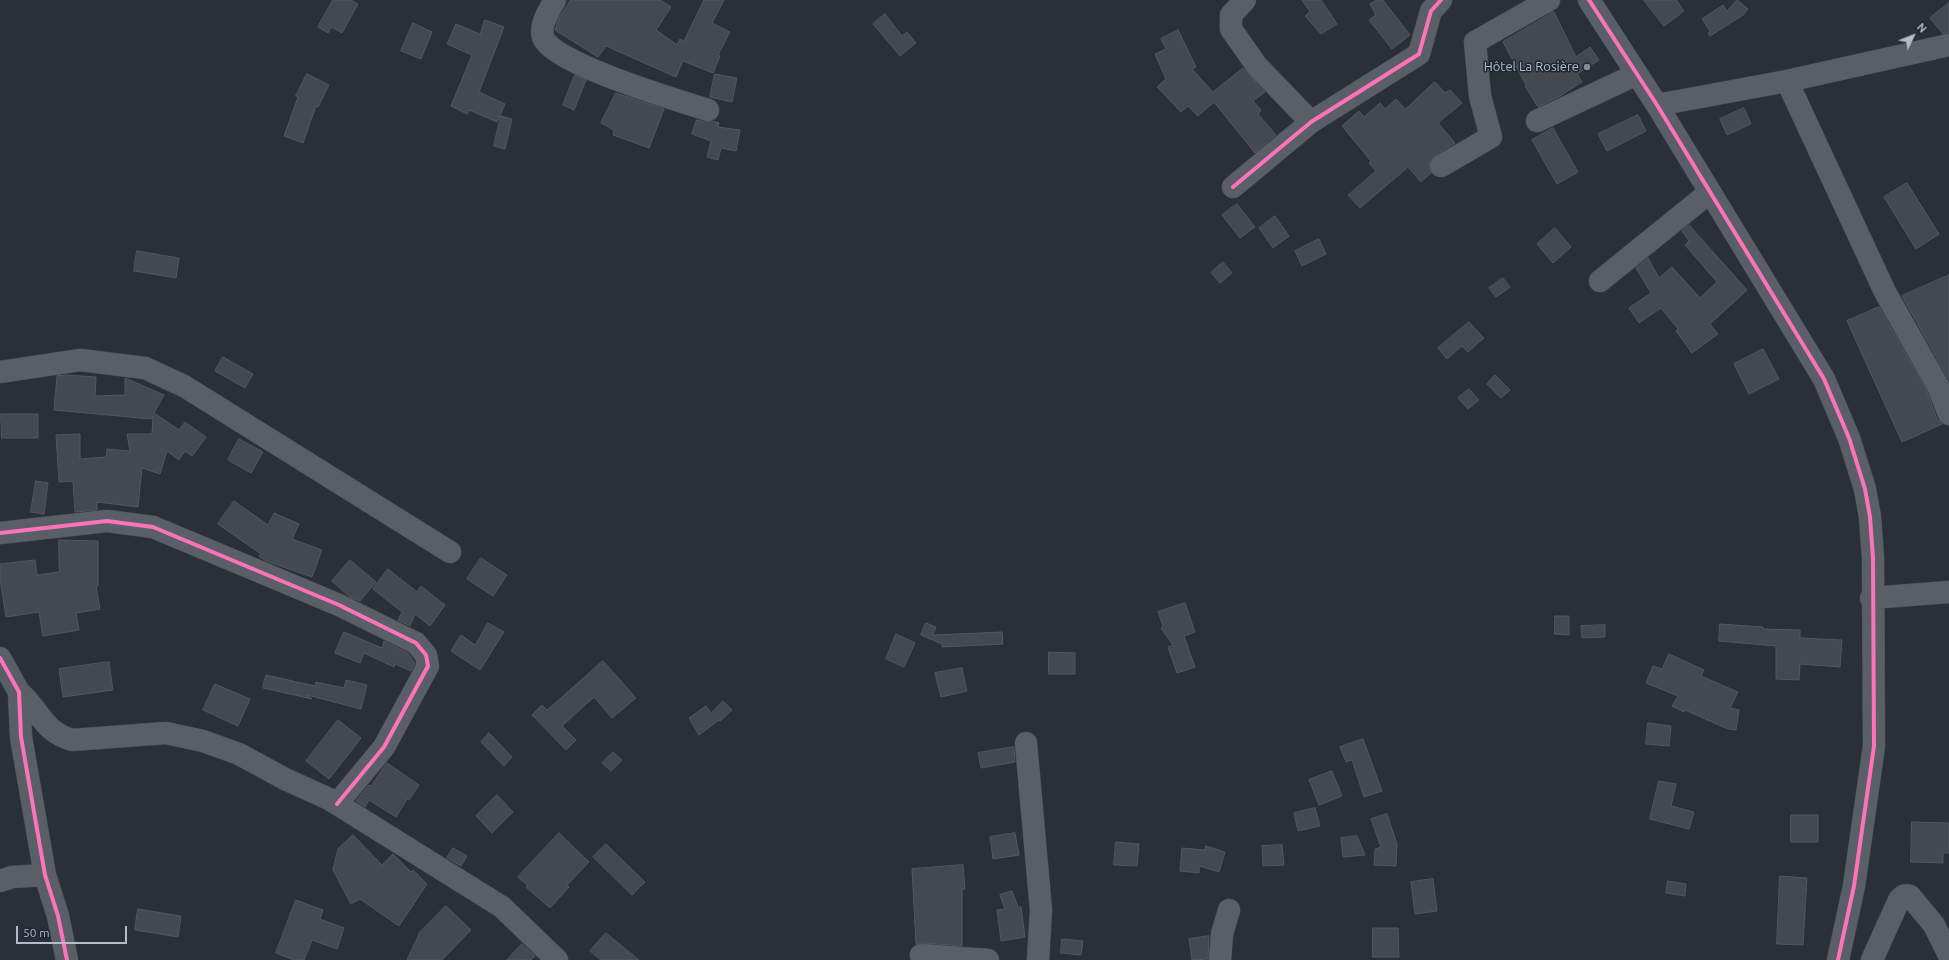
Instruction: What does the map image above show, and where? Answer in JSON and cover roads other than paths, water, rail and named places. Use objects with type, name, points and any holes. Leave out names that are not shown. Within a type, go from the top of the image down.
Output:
[{"type":"street","points":[[555,0],[543,23],[543,36],[549,46],[569,59],[626,82],[708,110]]},
{"type":"street","points":[[1245,0],[1231,15],[1231,29],[1257,66],[1311,122]]},
{"type":"street","points":[[1233,186],[1311,122],[1419,54],[1431,11],[1441,0]]},
{"type":"street","points":[[1441,166],[1491,137],[1480,96],[1475,42],[1549,0]]},
{"type":"street","points":[[1589,0],[1657,105],[1824,379],[1849,438],[1865,489],[1870,517],[1873,558],[1872,598],[1874,746],[1854,886],[1838,960]]},
{"type":"street","points":[[1657,105],[1787,81],[1949,45]]},
{"type":"street","points":[[1537,121],[1637,74]]},
{"type":"street","points":[[1787,81],[1885,292],[1938,386],[1949,414]]},
{"type":"street","points":[[1600,281],[1710,192]]},
{"type":"street","points":[[0,372],[80,360],[145,368],[190,390],[450,552]]},
{"type":"street","points":[[0,533],[107,521],[153,527],[339,605],[416,643],[426,655],[428,666],[384,747],[337,804]]},
{"type":"street","points":[[1872,598],[1949,592]]},
{"type":"street","points":[[0,658],[18,692],[29,701],[50,730],[60,737],[72,740],[166,733],[203,740],[239,754],[285,779],[329,799],[502,908],[557,960]]},
{"type":"street","points":[[18,692],[21,737],[45,875],[58,916],[67,960]]},
{"type":"street","points":[[1026,743],[1041,910],[1038,960]]},
{"type":"street","points":[[0,881],[12,877],[45,875]]},
{"type":"street","points":[[1872,960],[1899,900],[1902,896],[1906,895],[1910,896],[1934,926],[1949,955]]},
{"type":"street","points":[[1220,960],[1222,934],[1230,910]]},
{"type":"street","points":[[921,955],[988,960]]},
{"type":"place","name":"Hôtel La Rosière","points":[[1587,67]]}]
